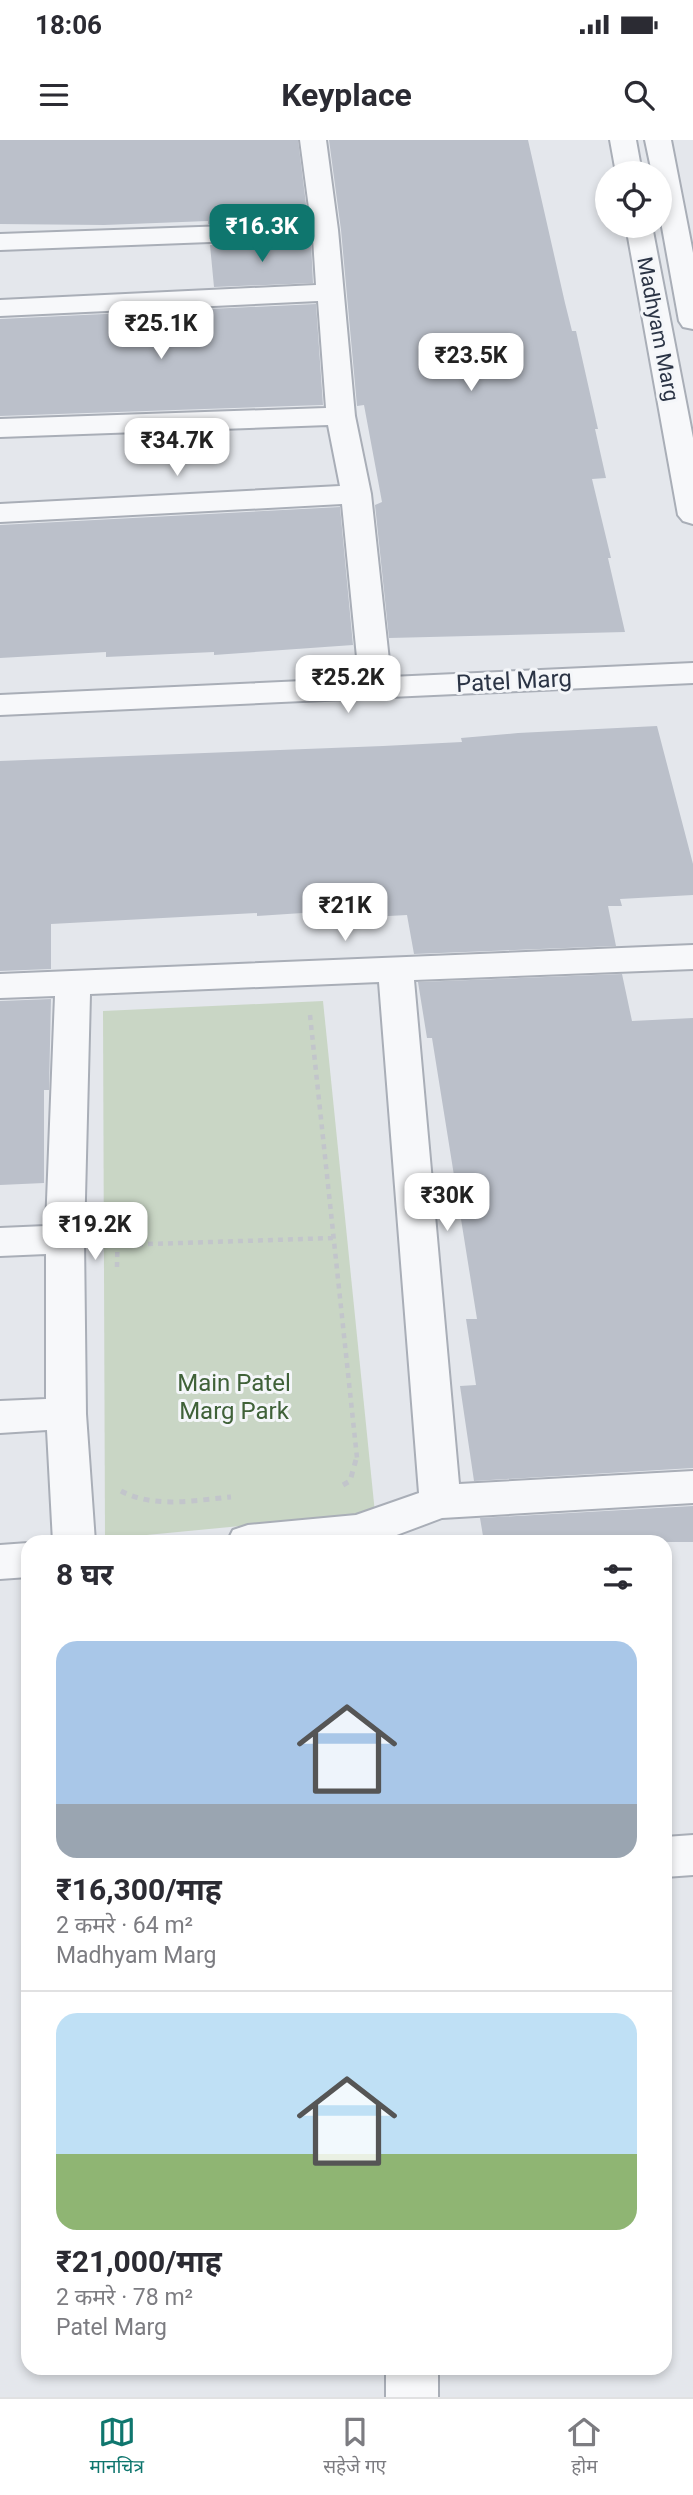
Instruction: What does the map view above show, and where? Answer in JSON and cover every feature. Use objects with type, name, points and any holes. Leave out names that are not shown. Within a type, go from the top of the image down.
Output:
[{"type":"street","points":[[313,140],[325,230],[341,416],[356,494],[376,688]]},
{"type":"street","points":[[623,140],[627,161]]},
{"type":"street","name":"Madhyam Marg","points":[[658,140],[693,321]]},
{"type":"street","points":[[0,242],[325,230]]},
{"type":"street","name":"Madhyam Marg","points":[[641,238],[693,515]]},
{"type":"street","points":[[0,308],[330,292]]},
{"type":"street","points":[[0,428],[341,416]]},
{"type":"street","points":[[0,513],[356,494]]},
{"type":"street","name":"Patel Marg","points":[[0,705],[693,673]]},
{"type":"street","points":[[0,986],[693,957]]},
{"type":"street","points":[[395,969],[440,1502]]},
{"type":"street","points":[[73,983],[65,1239],[66,1413],[74,1535]]},
{"type":"street","points":[[0,1242],[65,1239]]},
{"type":"street","points":[[0,1416],[66,1413]]},
{"type":"street","points":[[363,1535],[440,1502],[693,1487]]},
{"type":"street","points":[[0,1562],[21,1560]]},
{"type":"street","points":[[672,1856],[693,1855]]},
{"type":"street","points":[[412,2375],[412,2397]]},
{"type":"path","points":[[309,1007],[358,1460],[350,1481],[341,1486]]},
{"type":"path","points":[[117,1272],[118,1204]]},
{"type":"path","points":[[117,1245],[334,1238]]},
{"type":"path","points":[[116,1487],[130,1497],[149,1502],[240,1496]]},
{"type":"green space","name":"Main Patel Marg Park","points":[[323,1001],[375,1513],[147,1535],[105,1535],[103,1011]]},
{"type":"building","points":[[0,140],[298,140],[308,220],[208,224],[208,221],[104,225],[0,224]]},
{"type":"building","points":[[329,140],[528,140],[565,303],[572,331],[576,331],[598,429],[595,429],[606,478],[592,479],[625,632],[389,638],[375,505],[382,502],[364,405],[357,406],[341,230]]},
{"type":"building","points":[[311,241],[313,283],[214,287],[210,245]]},
{"type":"building","points":[[316,304],[323,405],[0,416],[0,319]]},
{"type":"building","points":[[340,507],[353,645],[214,655],[214,652],[106,657],[106,652],[0,658],[0,525]]},
{"type":"building","points":[[657,726],[693,864],[693,895],[620,899],[622,906],[608,906],[616,946],[414,954],[407,915],[334,919],[333,911],[257,916],[257,913],[51,924],[51,969],[0,971],[0,761],[462,742],[461,738],[518,733]]},
{"type":"building","points":[[622,974],[632,1021],[693,1018],[693,1468],[474,1481],[460,1386],[476,1385],[466,1319],[477,1319],[432,1038],[427,1038],[418,982]]},
{"type":"building","points":[[51,999],[49,1090],[44,1090],[44,1183],[0,1185],[0,1001]]},
{"type":"building","points":[[693,1506],[693,1542],[672,1542],[672,1535],[483,1535],[480,1518]]}]
